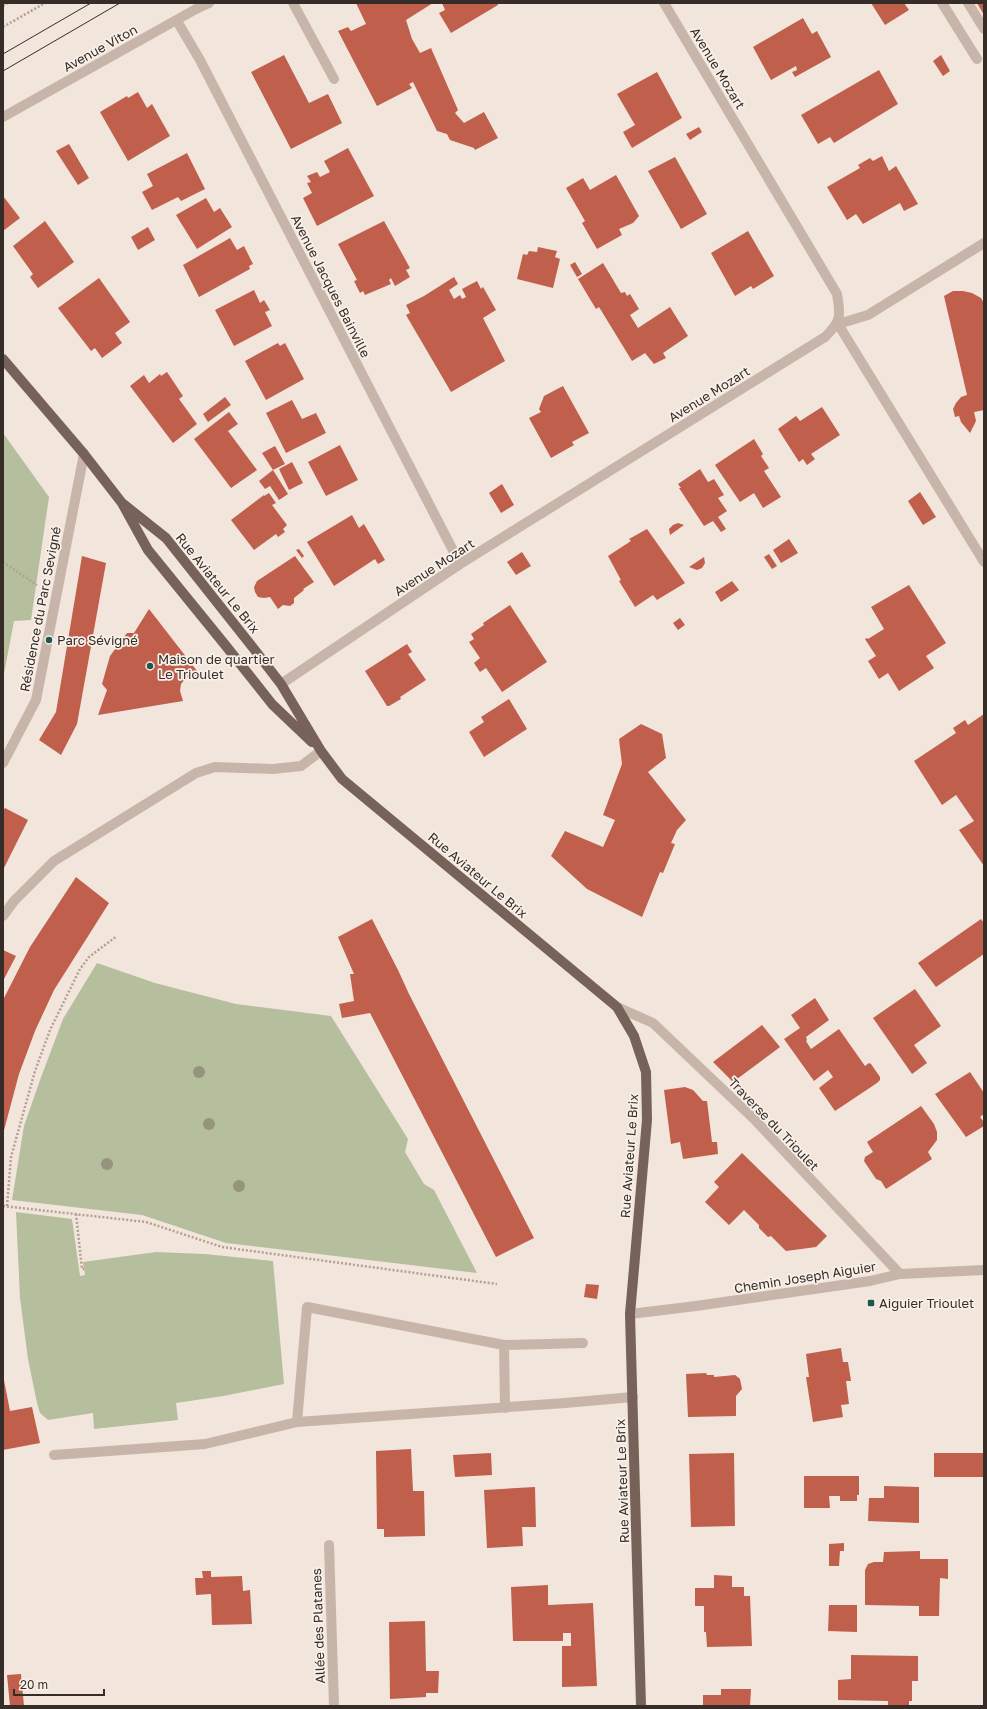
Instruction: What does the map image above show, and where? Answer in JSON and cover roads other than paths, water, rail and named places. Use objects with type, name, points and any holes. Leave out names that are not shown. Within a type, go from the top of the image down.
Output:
[{"type":"main road","name":"Rue Aviateur Le Brix","points":[[3,359],[84,454],[122,503],[148,550],[272,704],[321,751]]},
{"type":"main road","name":"Rue Aviateur Le Brix","points":[[122,503],[166,538],[281,684],[321,751],[342,779],[617,1007],[634,1036],[646,1072],[646,1120],[630,1314],[641,1706]]},
{"type":"street","name":"Avenue Viton","points":[[3,117],[196,9],[210,3]]},
{"type":"street","points":[[293,3],[334,80]]},
{"type":"street","name":"Avenue Mozart","points":[[281,684],[460,564],[825,337],[838,324],[839,308],[837,294],[664,3]]},
{"type":"street","points":[[942,3],[977,59]]},
{"type":"street","points":[[968,3],[984,28]]},
{"type":"street","name":"Avenue Jacques Bainville","points":[[177,21],[200,60],[460,564]]},
{"type":"street","points":[[984,243],[868,315],[838,324],[984,562]]},
{"type":"street","name":"Résidence du Parc Sevigné","points":[[3,763],[36,700],[84,454]]},
{"type":"street","points":[[3,916],[14,902],[54,861],[196,773],[215,767],[273,768],[301,766],[321,751]]},
{"type":"street","name":"Traverse du Trioulet","points":[[617,1007],[653,1023],[756,1120],[900,1274]]},
{"type":"street","name":"Chemin Joseph Aiguier","points":[[630,1314],[862,1282],[900,1274],[984,1270]]},
{"type":"street","points":[[297,1422],[307,1307],[504,1345],[582,1343]]},
{"type":"street","points":[[504,1345],[505,1408]]},
{"type":"street","points":[[54,1455],[205,1444],[297,1422],[505,1408],[633,1397]]},
{"type":"street","name":"Allée des Platanes","points":[[329,1545],[334,1706]]},
{"type":"tram line","points":[[3,54],[91,3]]},
{"type":"tram line","points":[[3,71],[120,3]]},
{"type":"place","name":"Parc Sévigné","points":[[49,640]]},
{"type":"place","name":"Maison de quartier Le Trioulet","points":[[150,666]]},
{"type":"place","name":"Aiguier Trioulet","points":[[871,1303]]}]
